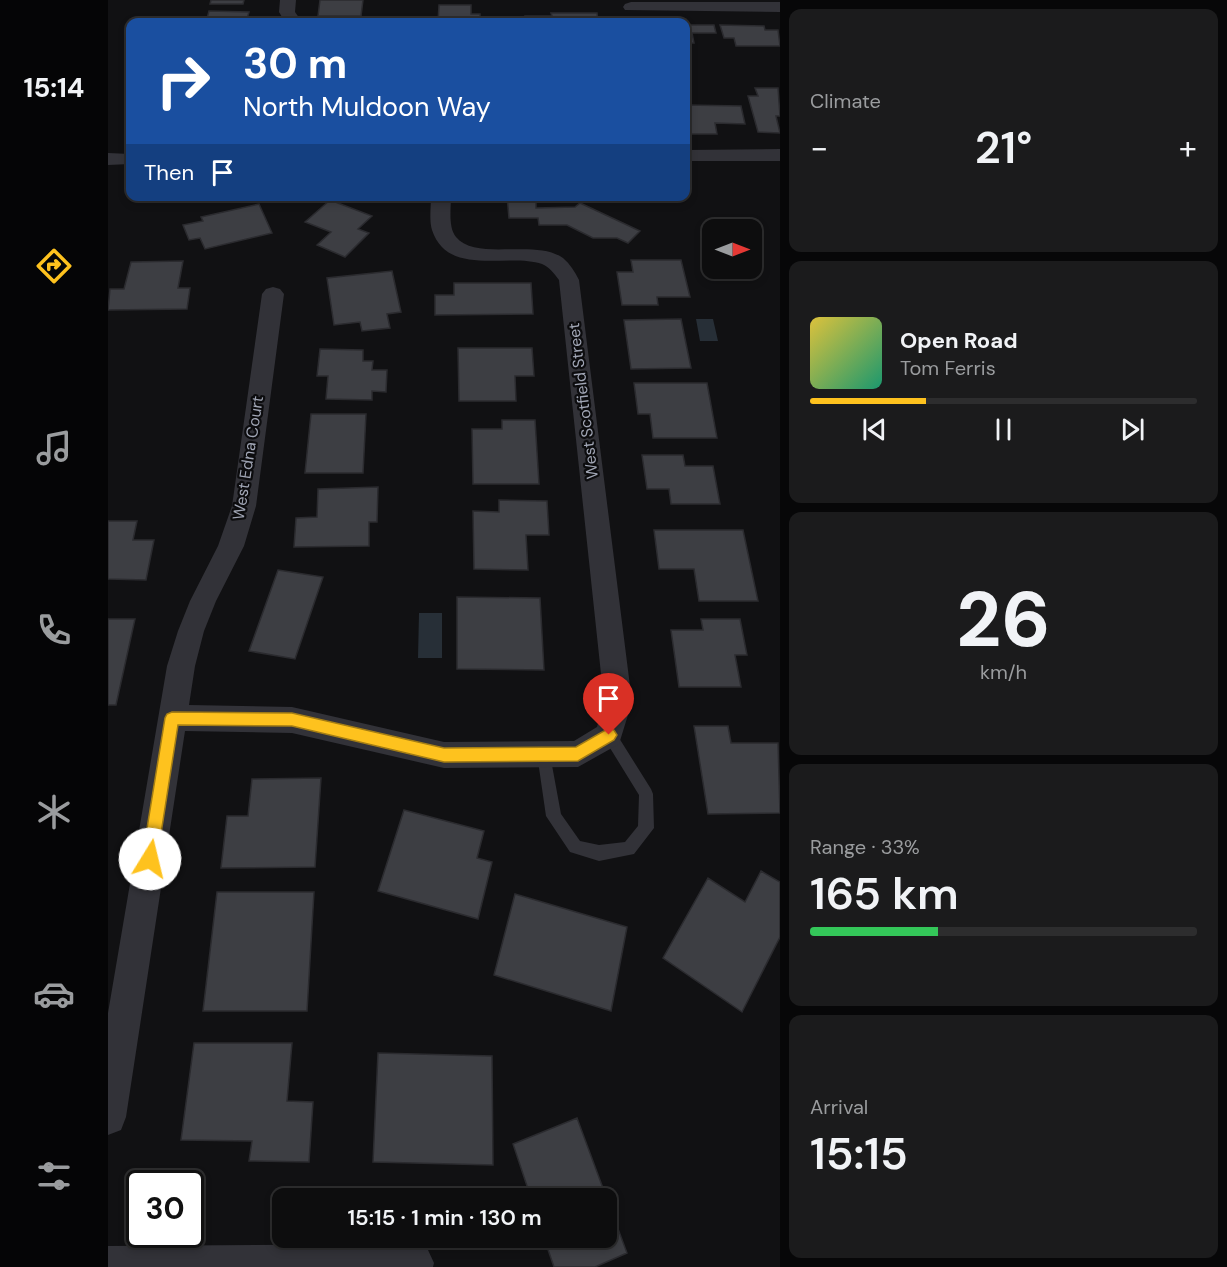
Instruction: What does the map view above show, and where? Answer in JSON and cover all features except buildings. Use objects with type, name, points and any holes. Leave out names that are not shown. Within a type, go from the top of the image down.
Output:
[{"type":"street","points":[[288,0],[286,12],[289,18]]},
{"type":"street","points":[[632,8],[780,7]]},
{"type":"street","points":[[690,156],[780,155]]},
{"type":"street","points":[[108,159],[126,159]]},
{"type":"street","name":"West Scotfield Street","points":[[441,201],[442,230],[448,242],[460,250],[475,254],[527,255],[547,259],[561,267],[570,280],[618,702],[609,735]]},
{"type":"street","name":"West Edna Court","points":[[108,1117],[181,666],[191,631],[203,601],[231,546],[244,506],[273,294]]},
{"type":"street","points":[[172,718],[292,720],[444,755],[578,754],[609,735]]},
{"type":"street","points":[[108,1265],[415,1263],[414,1267]]},
{"type":"lane","points":[[544,754],[554,816],[575,847],[599,853],[629,849],[646,828],[646,795],[609,735]]},
{"type":"shaded area","points":[[696,319],[713,319],[718,341],[700,341]]},
{"type":"shaded area","points":[[419,613],[442,613],[442,658],[418,658]]},
{"type":"route","points":[[150,859],[172,718],[292,720],[444,755],[578,754],[609,735]]}]
